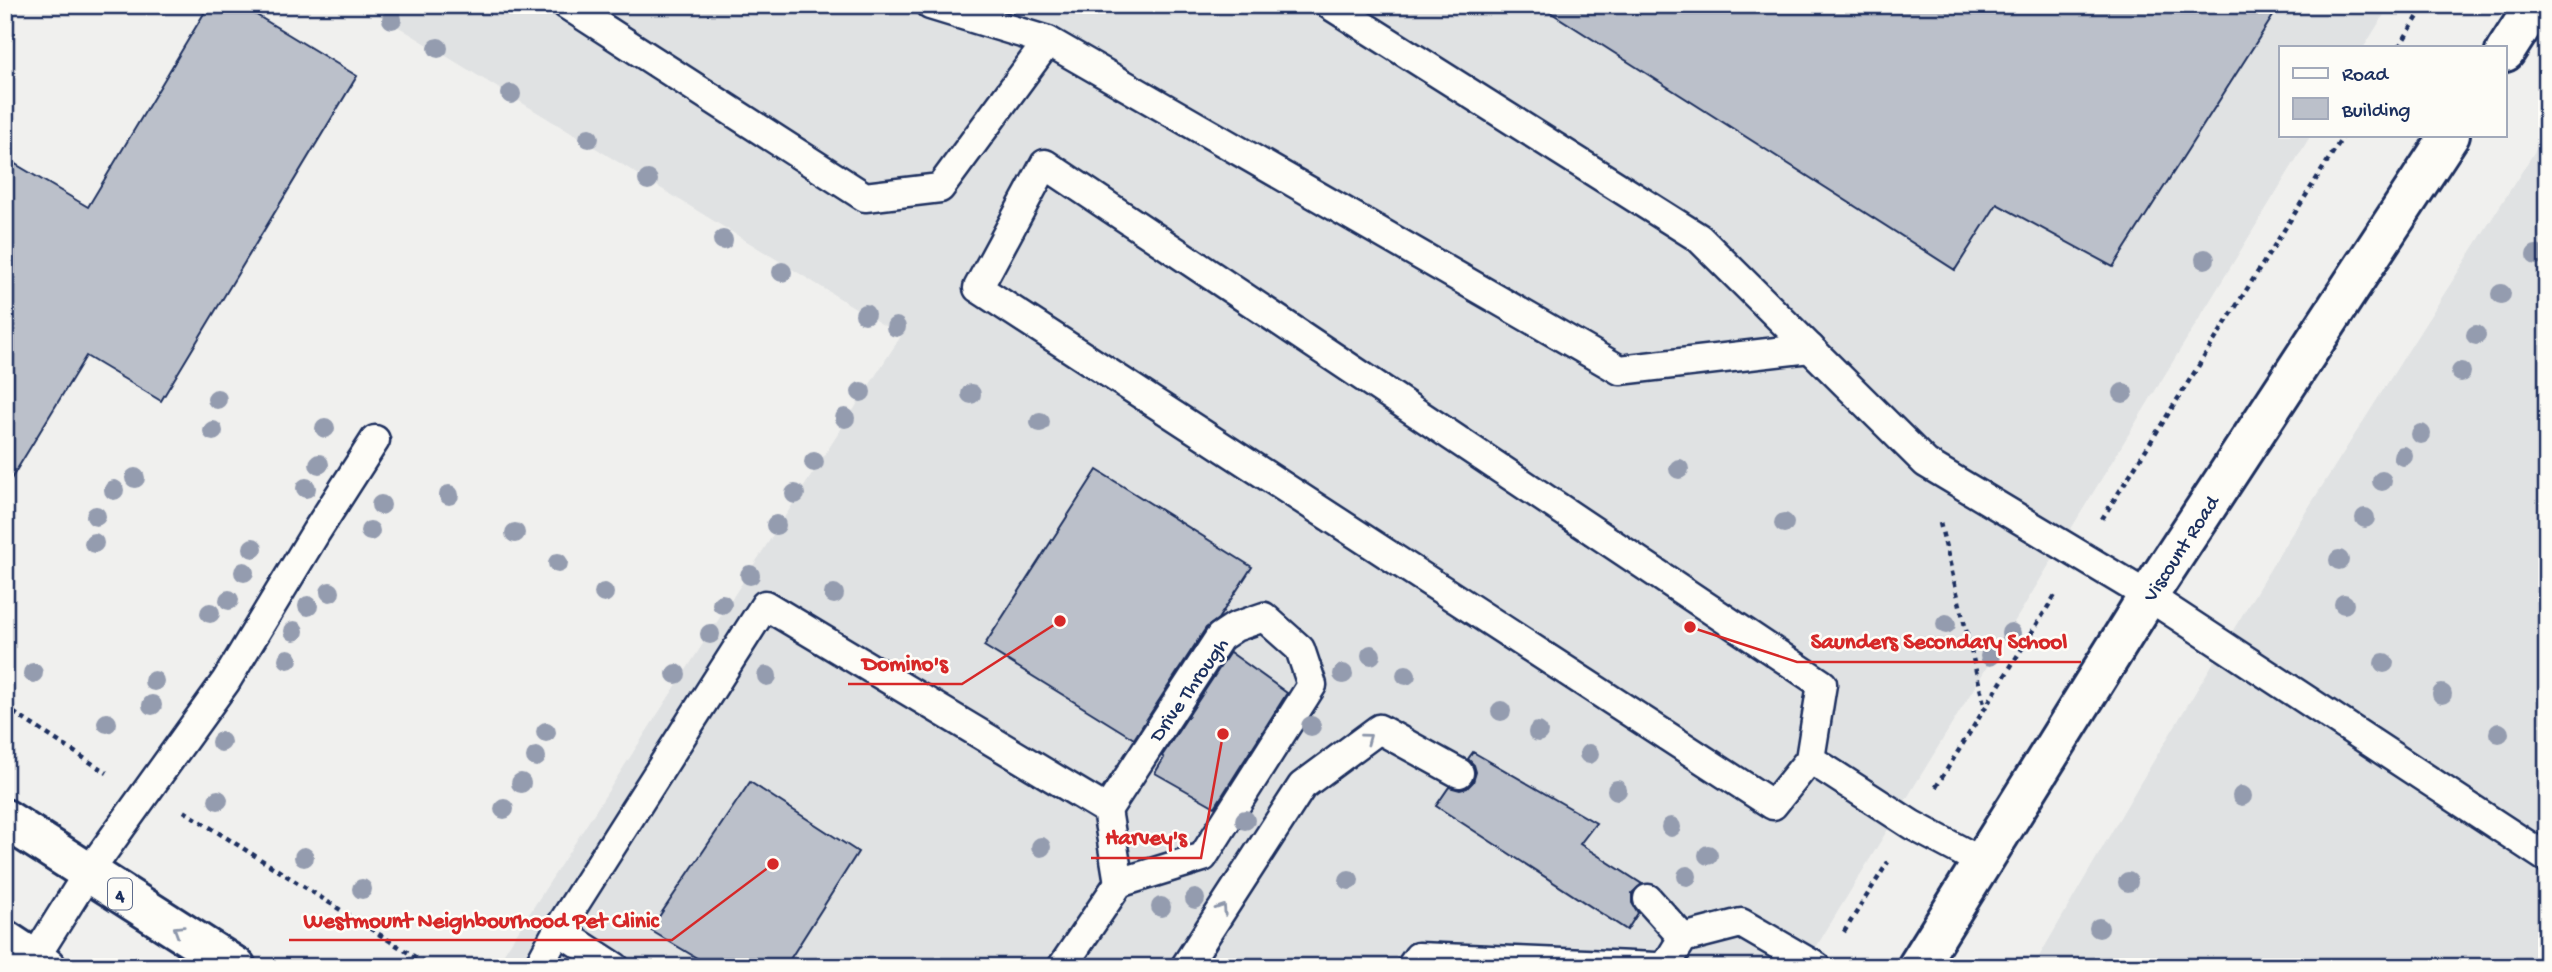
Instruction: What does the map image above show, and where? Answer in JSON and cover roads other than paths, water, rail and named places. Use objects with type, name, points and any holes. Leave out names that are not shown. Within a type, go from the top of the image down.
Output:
[{"type":"street","points":[[2506,50],[2535,5]]},
{"type":"street","name":"Viscount Road","points":[[1917,967],[2148,596],[2450,136]]},
{"type":"street","name":"4","points":[[5,819],[236,967]]},
{"type":"lane","points":[[567,5],[865,197],[940,188],[1048,41]]},
{"type":"lane","points":[[930,5],[1048,41],[1620,370],[1810,348]]},
{"type":"lane","points":[[1330,5],[1699,238],[1926,463],[2148,596],[2547,858]]},
{"type":"lane","points":[[1045,164],[1822,684],[1810,759],[1773,805],[978,288],[1045,164]]},
{"type":"lane","points":[[28,958],[226,681],[375,440]]},
{"type":"lane","points":[[538,967],[558,930],[765,605],[1107,810],[1119,883],[1062,967]]},
{"type":"lane","name":"Drive Through","points":[[1107,810],[1220,637],[1235,627],[1264,618],[1300,649],[1312,685],[1203,857],[1119,883]]},
{"type":"lane","points":[[1185,967],[1302,786],[1379,729],[1459,773]]},
{"type":"lane","points":[[1810,759],[1912,825],[1982,862]]},
{"type":"lane","points":[[1648,899],[1683,938]]},
{"type":"lane","points":[[1665,967],[1683,938],[1741,923],[1817,967]]},
{"type":"lane","points":[[558,930],[615,967]]},
{"type":"lane","points":[[1411,967],[1418,957],[1656,967]]},
{"type":"place","name":"Domino's","points":[[1060,621]]},
{"type":"place","name":"Saunders Secondary School","points":[[1690,627]]},
{"type":"place","name":"Harvey's","points":[[1223,734]]},
{"type":"place","name":"Westmount Neighbourhood Pet Clinic","points":[[773,864]]}]
